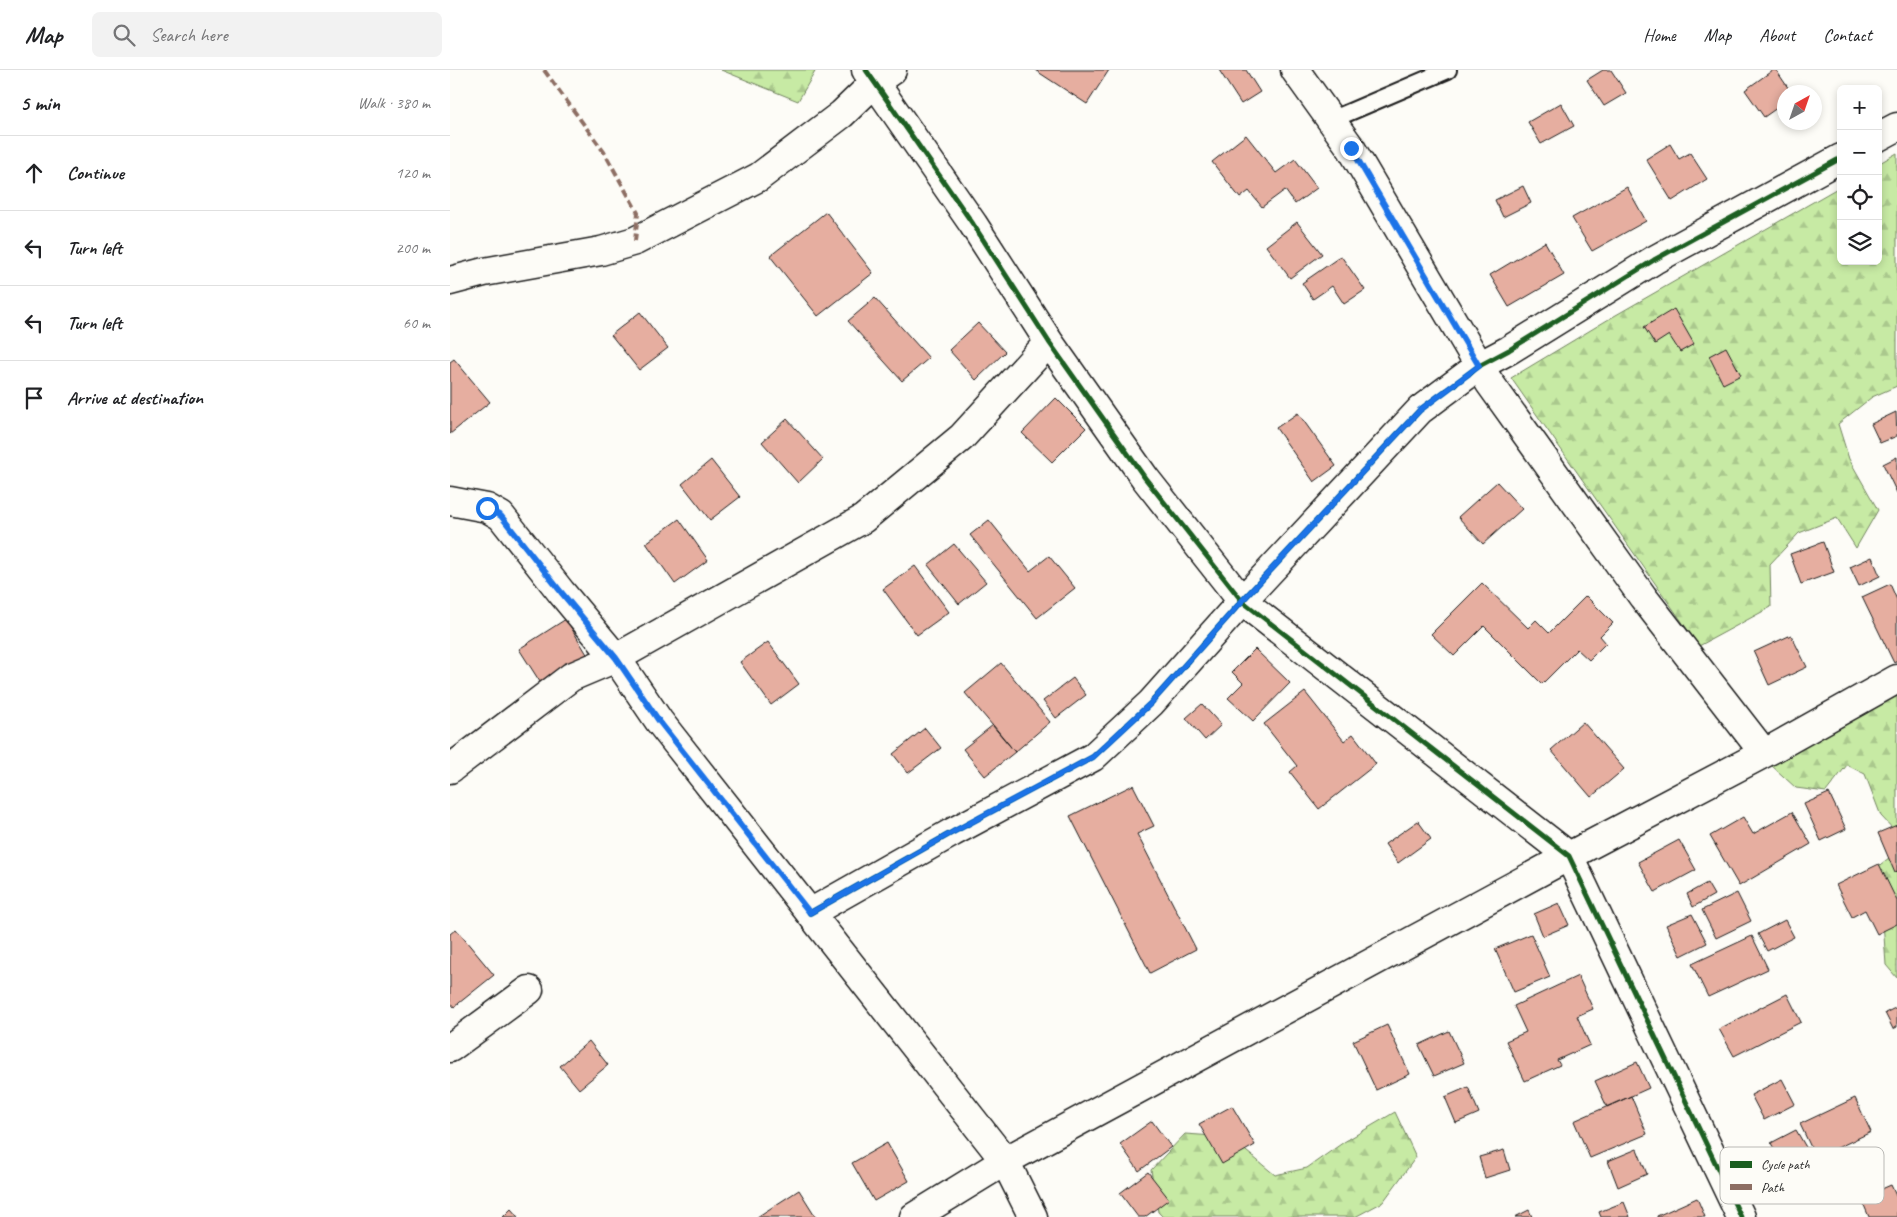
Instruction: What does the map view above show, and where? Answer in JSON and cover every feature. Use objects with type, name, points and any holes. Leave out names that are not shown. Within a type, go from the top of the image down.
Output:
[{"type":"street","points":[[1295,70],[1351,148],[1489,382],[1643,597],[1764,753]]},
{"type":"street","points":[[450,282],[484,272],[601,251],[636,241],[759,177],[842,114],[878,74],[1049,342],[1144,478],[1242,601],[1569,856],[1720,1173]]},
{"type":"street","points":[[1882,135],[1897,127]]},
{"type":"street","points":[[810,913],[953,832],[1093,757],[1151,703],[1242,601],[1420,410],[1479,366],[1509,350],[1654,260],[1837,160]]},
{"type":"street","points":[[450,769],[571,677],[616,658],[862,519],[962,436],[1049,342]]},
{"type":"street","points":[[450,501],[487,508],[501,516],[616,658],[659,721],[1005,1161],[1034,1217]]},
{"type":"street","points":[[914,1217],[1005,1161],[1569,856],[1764,753],[1897,679]]},
{"type":"street","points":[[450,1048],[529,990]]},
{"type":"street","points":[[1735,1204],[1741,1217]]},
{"type":"lane","points":[[1331,120],[1448,70]]},
{"type":"green space","points":[[721,70],[816,70],[798,101]]},
{"type":"green space","points":[[1897,153],[1897,386],[1872,397],[1838,424],[1849,459],[1878,510],[1856,548],[1837,518],[1799,533],[1770,564],[1771,607],[1699,646],[1511,378],[1609,319],[1837,188],[1837,265],[1882,265],[1882,162]]},
{"type":"green space","points":[[1897,671],[1897,845],[1896,832],[1881,816],[1865,774],[1847,765],[1826,792],[1796,788],[1771,765],[1771,741]]},
{"type":"green space","points":[[1897,852],[1897,978],[1886,965],[1883,921],[1864,882],[1881,864]]},
{"type":"green space","points":[[1395,1112],[1416,1157],[1383,1202],[1355,1217],[1163,1217],[1158,1212],[1151,1170],[1185,1134],[1229,1137],[1275,1175],[1307,1168],[1344,1142]]},
{"type":"building","points":[[1035,70],[1109,70],[1087,104]]},
{"type":"building","points":[[1219,70],[1246,70],[1260,92],[1241,104]]},
{"type":"building","points":[[1603,70],[1611,70],[1626,93],[1604,106],[1587,80]]},
{"type":"building","points":[[1773,70],[1776,70],[1786,85],[1777,85],[1777,108],[1764,117],[1745,90]]},
{"type":"building","points":[[1561,103],[1574,126],[1541,144],[1528,122]]},
{"type":"building","points":[[1246,135],[1276,173],[1295,159],[1317,188],[1295,204],[1285,190],[1262,207],[1249,191],[1240,198],[1212,162]]},
{"type":"building","points":[[1670,144],[1679,159],[1690,153],[1707,179],[1672,201],[1646,159]]},
{"type":"building","points":[[1523,186],[1531,203],[1503,217],[1495,200]]},
{"type":"building","points":[[1627,187],[1646,221],[1592,251],[1572,218]]},
{"type":"building","points":[[826,212],[873,273],[818,316],[770,256]]},
{"type":"building","points":[[1297,222],[1322,254],[1290,278],[1266,246]]},
{"type":"building","points":[[1545,242],[1564,275],[1509,307],[1490,275]]},
{"type":"building","points":[[1341,256],[1365,290],[1344,304],[1332,286],[1313,299],[1302,283]]},
{"type":"building","points":[[875,298],[929,358],[902,381],[848,321]]},
{"type":"building","points":[[1674,309],[1694,344],[1680,352],[1669,335],[1655,344],[1644,327]]},
{"type":"building","points":[[640,312],[668,348],[639,370],[611,335]]},
{"type":"building","points":[[978,323],[1005,352],[976,380],[949,350]]},
{"type":"building","points":[[1726,347],[1741,375],[1723,384],[1709,356]]},
{"type":"building","points":[[454,359],[490,402],[450,434],[450,362]]},
{"type":"building","points":[[1056,398],[1086,428],[1052,462],[1022,433]]},
{"type":"building","points":[[1896,412],[1897,436],[1880,443],[1871,424]]},
{"type":"building","points":[[1298,413],[1336,466],[1314,482],[1276,428]]},
{"type":"building","points":[[787,419],[823,459],[798,483],[762,442]]},
{"type":"building","points":[[1897,457],[1897,493],[1883,464]]},
{"type":"building","points":[[711,460],[740,497],[710,520],[682,484]]},
{"type":"building","points":[[1497,482],[1522,509],[1483,544],[1458,517]]},
{"type":"building","points":[[679,519],[708,560],[675,584],[646,543]]},
{"type":"building","points":[[989,520],[1030,571],[1049,556],[1075,588],[1037,618],[970,535]]},
{"type":"building","points":[[1823,542],[1834,572],[1801,584],[1790,554]]},
{"type":"building","points":[[954,544],[986,582],[959,604],[928,565]]},
{"type":"building","points":[[1872,557],[1880,576],[1859,586],[1850,567]]},
{"type":"building","points":[[915,566],[949,612],[917,635],[883,589]]},
{"type":"building","points":[[1482,583],[1528,628],[1536,620],[1549,633],[1586,596],[1613,623],[1600,636],[1606,643],[1589,660],[1577,649],[1542,684],[1484,626],[1454,656],[1431,634]]},
{"type":"building","points":[[1890,584],[1897,600],[1897,661],[1894,663],[1862,597]]},
{"type":"building","points":[[566,619],[588,656],[542,685],[519,649]]},
{"type":"building","points":[[1791,635],[1807,667],[1769,685],[1754,652]]},
{"type":"building","points":[[768,642],[799,684],[771,705],[740,662]]},
{"type":"building","points":[[1255,649],[1290,683],[1253,721],[1228,698],[1243,683],[1232,672]]},
{"type":"building","points":[[1001,663],[1050,722],[1015,752],[965,693]]},
{"type":"building","points":[[1073,678],[1086,695],[1056,718],[1043,701]]},
{"type":"building","points":[[1305,692],[1344,741],[1353,734],[1376,764],[1319,809],[1290,772],[1297,766],[1264,724]]},
{"type":"building","points":[[1202,704],[1221,725],[1205,740],[1186,718]]},
{"type":"building","points":[[1583,722],[1624,769],[1591,797],[1551,750]]},
{"type":"building","points":[[993,725],[1015,752],[985,776],[963,749]]},
{"type":"building","points":[[925,728],[941,748],[908,773],[893,754]]},
{"type":"building","points":[[1133,785],[1154,826],[1137,834],[1196,949],[1150,973],[1070,816]]},
{"type":"building","points":[[1829,793],[1846,829],[1821,841],[1804,804]]},
{"type":"building","points":[[1792,812],[1811,844],[1739,886],[1710,836],[1743,817],[1753,834]]},
{"type":"building","points":[[1418,821],[1431,839],[1398,863],[1385,844]]},
{"type":"building","points":[[1897,825],[1897,871],[1895,873],[1878,833]]},
{"type":"building","points":[[1679,840],[1696,870],[1655,892],[1638,862]]},
{"type":"building","points":[[1879,864],[1897,901],[1897,924],[1877,934],[1865,910],[1852,917],[1836,885]]},
{"type":"building","points":[[1707,883],[1714,895],[1693,907],[1687,894]]},
{"type":"building","points":[[1737,893],[1751,921],[1716,938],[1702,910]]},
{"type":"building","points":[[1559,903],[1569,925],[1543,936],[1534,914]]},
{"type":"building","points":[[1692,914],[1707,943],[1681,956],[1666,925]]},
{"type":"building","points":[[1785,920],[1794,937],[1767,951],[1758,934]]},
{"type":"building","points":[[456,929],[494,975],[454,1007],[450,1002],[450,934]]},
{"type":"building","points":[[1531,934],[1550,977],[1514,992],[1495,949]]},
{"type":"building","points":[[1752,936],[1768,969],[1708,997],[1692,964]]},
{"type":"building","points":[[1578,976],[1593,1009],[1577,1016],[1590,1045],[1557,1060],[1560,1065],[1525,1081],[1506,1041],[1526,1032],[1514,1006]]},
{"type":"building","points":[[1787,994],[1801,1022],[1734,1056],[1719,1029]]},
{"type":"building","points":[[1897,1007],[1897,1027],[1893,1029],[1885,1013]]},
{"type":"building","points":[[1387,1025],[1410,1074],[1376,1090],[1353,1041]]},
{"type":"building","points":[[1449,1031],[1464,1063],[1434,1076],[1419,1045]]},
{"type":"building","points":[[589,1041],[608,1065],[579,1089],[560,1066]]},
{"type":"building","points":[[1637,1062],[1649,1088],[1607,1107],[1595,1081]]},
{"type":"building","points":[[1782,1079],[1795,1104],[1764,1120],[1751,1095]]},
{"type":"building","points":[[1468,1087],[1479,1113],[1456,1123],[1445,1097]]},
{"type":"building","points":[[1631,1096],[1647,1134],[1590,1158],[1574,1121]]},
{"type":"building","points":[[1855,1098],[1871,1132],[1839,1147],[1811,1147],[1800,1124]]},
{"type":"building","points":[[1232,1106],[1255,1145],[1222,1164],[1199,1124]]},
{"type":"building","points":[[1152,1121],[1171,1147],[1139,1171],[1120,1144]]},
{"type":"building","points":[[1796,1130],[1806,1147],[1773,1147],[1771,1143]]},
{"type":"building","points":[[887,1143],[909,1181],[874,1201],[852,1163]]},
{"type":"building","points":[[1637,1149],[1647,1174],[1618,1187],[1608,1161]]},
{"type":"building","points":[[1504,1150],[1510,1170],[1485,1178],[1479,1157]]},
{"type":"building","points":[[1148,1172],[1169,1199],[1145,1217],[1138,1217],[1120,1193]]},
{"type":"building","points":[[1891,1185],[1897,1198],[1897,1217],[1869,1217],[1864,1204],[1884,1204],[1884,1188]]},
{"type":"building","points":[[799,1190],[816,1217],[757,1217]]},
{"type":"building","points":[[1697,1198],[1705,1217],[1657,1217],[1657,1216]]},
{"type":"building","points":[[1624,1202],[1630,1217],[1601,1217],[1599,1212]]},
{"type":"building","points":[[511,1209],[518,1217],[503,1217]]},
{"type":"building","points":[[1529,1210],[1532,1217],[1515,1217]]},
{"type":"marked path","points":[[544,70],[604,152],[638,213],[635,241]]},
{"type":"cycle path","points":[[866,70],[973,224],[1049,342],[1145,478],[1242,601],[1569,856],[1720,1173]]},
{"type":"cycle path","points":[[810,913],[953,832],[1093,757],[1151,703],[1242,601],[1420,410],[1479,366],[1509,350],[1654,260],[1837,160]]},
{"type":"cycle path","points":[[1735,1204],[1741,1217]]},
{"type":"route","points":[[487,508],[501,516],[616,658],[659,721],[810,913],[953,832],[1093,757],[1151,703],[1242,601],[1420,410],[1479,366],[1351,148]]}]
